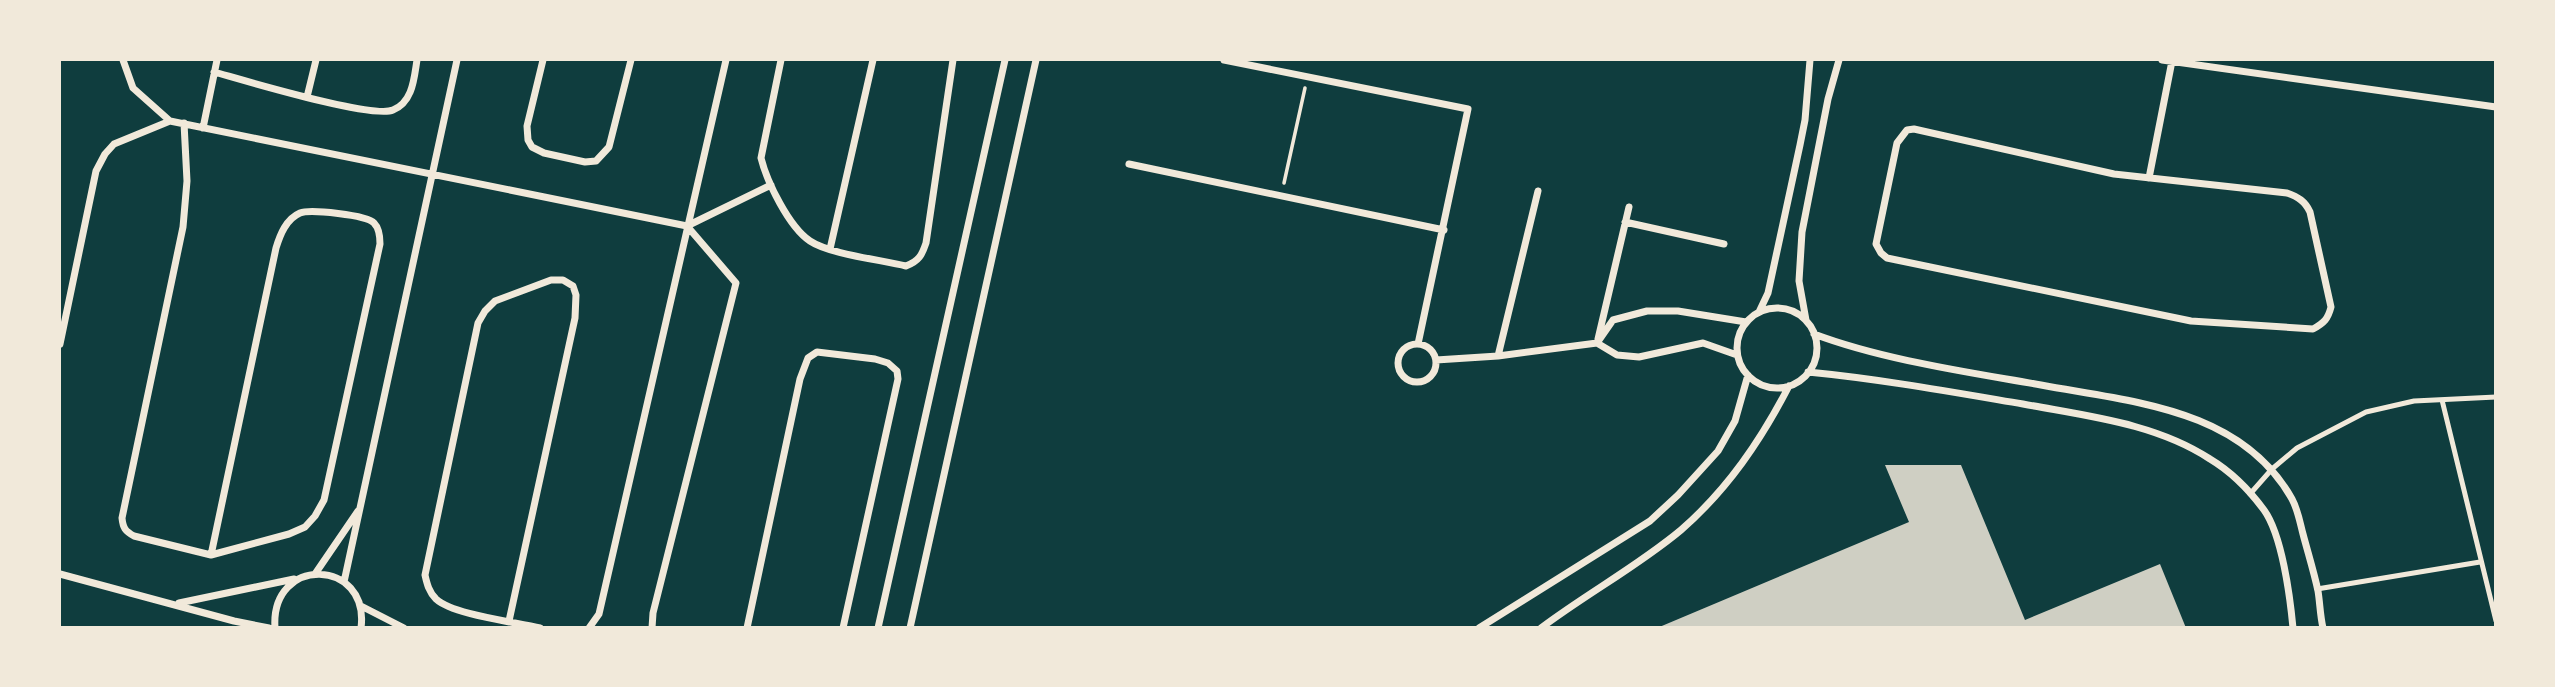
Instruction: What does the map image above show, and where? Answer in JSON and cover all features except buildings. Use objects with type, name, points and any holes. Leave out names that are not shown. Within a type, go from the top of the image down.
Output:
[{"type":"street","points":[[123,60],[133,88],[170,121]]},
{"type":"street","points":[[203,128],[217,60]]},
{"type":"street","points":[[307,97],[316,60]]},
{"type":"street","points":[[214,72],[307,97],[377,112],[393,110],[405,101],[411,92],[417,60]]},
{"type":"street","points":[[344,582],[457,60]]},
{"type":"street","points":[[543,60],[527,126],[528,140],[533,147],[544,153],[585,162],[596,160],[609,147],[631,60]]},
{"type":"street","points":[[589,628],[599,614],[726,60]]},
{"type":"street","points":[[781,60],[761,149],[765,173],[771,185],[801,233],[812,243],[906,266],[921,257],[926,243],[953,60]]},
{"type":"street","points":[[830,249],[873,60]]},
{"type":"street","points":[[878,628],[1005,60]]},
{"type":"street","points":[[910,628],[1036,60]]},
{"type":"street","points":[[1224,60],[1468,108],[1418,344]]},
{"type":"street","points":[[1759,312],[1768,293],[1800,145],[1810,60]]},
{"type":"street","points":[[1541,628],[1681,530],[1720,492],[1760,440],[1789,386],[1808,372],[1816,352],[1814,334],[1806,320],[1800,281],[1802,232],[1828,99],[1839,60]]},
{"type":"street","points":[[2162,60],[2496,107]]},
{"type":"street","points":[[2150,178],[2172,61]]},
{"type":"street","points":[[60,344],[96,171],[114,144],[170,121],[687,226],[736,283],[656,600],[652,628]]},
{"type":"street","points":[[184,123],[187,181],[183,227],[122,519],[123,527],[134,536],[211,555],[289,534],[305,527],[316,516],[324,500],[380,244],[374,223],[365,218],[311,211],[300,212],[290,219],[281,232],[275,248],[211,555]]},
{"type":"street","points":[[1914,129],[2114,174],[2150,178],[2287,192],[2305,203],[2310,212],[2331,307],[2323,324],[2313,329],[2296,329],[2191,321],[1887,258],[1877,244],[1897,143],[1907,130],[1914,129]]},
{"type":"street","points":[[1129,164],[1444,230]]},
{"type":"street","points":[[687,226],[771,185]]},
{"type":"street","points":[[1498,356],[1538,191]]},
{"type":"street","points":[[1597,343],[1629,207]]},
{"type":"street","points":[[1625,222],[1724,244]]},
{"type":"street","points":[[509,621],[575,318],[576,295],[573,286],[563,281],[551,280],[495,301],[478,323],[425,575],[428,588],[435,598],[454,609],[541,628]]},
{"type":"street","points":[[1789,386],[1767,386],[1748,375],[1737,355],[1740,332],[1759,312],[1775,307],[1787,309],[1806,320]]},
{"type":"street","points":[[1597,343],[1613,320],[1647,311],[1678,311],[1746,323]]},
{"type":"street","points":[[1814,334],[1850,347],[2178,412],[2248,448],[2272,468],[2295,506],[2317,589],[2323,628]]},
{"type":"street","points":[[1436,360],[1498,356],[1597,343],[1617,355],[1639,357],[1703,343],[1737,355]]},
{"type":"street","points":[[1418,344],[1430,349],[1436,360],[1434,372],[1425,380],[1413,381],[1403,375],[1399,364],[1402,352],[1418,344]]},
{"type":"street","points":[[747,628],[800,379],[808,358],[817,352],[888,363],[897,371],[898,379],[843,628]]},
{"type":"street","points":[[1808,372],[1974,396],[2123,422],[2203,454],[2232,476],[2265,511],[2279,547],[2294,628]]},
{"type":"street","points":[[1479,628],[1650,521],[1678,495],[1718,451],[1735,421],[1748,375]]},
{"type":"street","points":[[315,574],[360,507]]},
{"type":"street","points":[[60,574],[269,628]]},
{"type":"street","points":[[175,604],[325,574],[352,588],[361,606],[361,628]]},
{"type":"street","points":[[275,628],[274,614],[278,600],[286,587],[298,578]]},
{"type":"street","points":[[361,606],[404,628]]},
{"type":"lane","points":[[2250,494],[2272,468],[2306,443],[2366,412],[2414,401],[2496,397]]},
{"type":"lane","points":[[2442,400],[2496,621]]},
{"type":"lane","points":[[2317,589],[2480,562]]},
{"type":"path","points":[[1281,196],[1307,76]]}]
